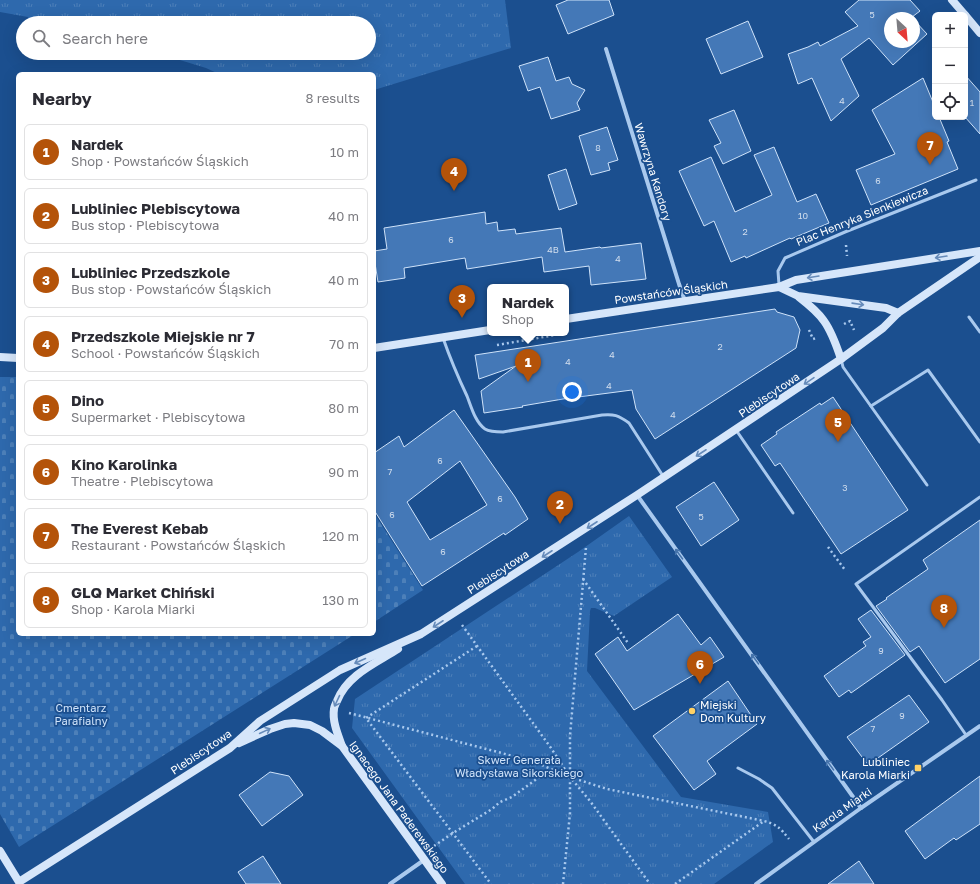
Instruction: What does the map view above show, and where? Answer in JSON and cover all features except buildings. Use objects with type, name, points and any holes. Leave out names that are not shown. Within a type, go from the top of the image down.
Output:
[{"type":"street","points":[[952,0],[962,12]]},
{"type":"street","points":[[968,19],[980,33]]},
{"type":"street","name":"Wawrzyna Kandory","points":[[606,49],[685,301]]},
{"type":"street","name":"Powstańców Śląskich","points":[[569,319],[780,287],[796,280],[980,251]]},
{"type":"street","name":"Plebiscytowa","points":[[18,883],[230,748],[260,722],[340,670],[421,634],[664,478],[841,359],[883,328],[898,313],[980,257]]},
{"type":"street","points":[[780,287],[798,296],[825,322],[834,339],[841,359]]},
{"type":"street","points":[[798,296],[886,308],[898,313]]},
{"type":"street","points":[[376,348],[487,331]]},
{"type":"street","points":[[0,357],[16,358]]},
{"type":"street","points":[[637,495],[861,808]]},
{"type":"street","points":[[342,746],[334,722],[334,710],[338,698],[345,687],[367,668],[421,634]]},
{"type":"street","name":"Ignacego Jana Paderewskiego","points":[[230,748],[270,729],[285,724],[294,723],[310,725],[322,731],[342,746],[442,884]]},
{"type":"street","name":"Karola Miarki","points":[[756,884],[861,808],[980,726]]},
{"type":"street","points":[[0,851],[18,883]]},
{"type":"street","points":[[390,884],[424,860]]},
{"type":"lane","name":"Plac Henryka Sienkiewicza","points":[[780,287],[778,271],[785,258],[976,180]]},
{"type":"lane","points":[[969,317],[980,332]]},
{"type":"lane","points":[[443,338],[474,413],[485,429],[493,432],[503,432],[613,414],[622,417],[629,422],[664,478]]},
{"type":"lane","points":[[841,359],[843,367],[927,485]]},
{"type":"lane","points":[[871,406],[928,370],[980,442]]},
{"type":"lane","points":[[736,430],[793,513]]},
{"type":"lane","points":[[966,735],[942,700],[856,584],[980,497]]},
{"type":"lane","points":[[738,768],[772,788],[814,842]]},
{"type":"path","points":[[838,327],[850,321],[855,330]]},
{"type":"path","points":[[809,328],[813,339],[820,336]]},
{"type":"path","points":[[495,346],[553,336]]},
{"type":"path","points":[[563,884],[570,813],[570,736],[586,541]]},
{"type":"path","points":[[828,547],[845,570]]},
{"type":"path","points":[[582,578],[628,644]]},
{"type":"path","points":[[461,623],[570,776],[590,800],[650,884]]},
{"type":"path","points":[[366,718],[477,646]]},
{"type":"path","points":[[347,713],[532,761],[570,776],[607,788],[775,824],[789,840]]},
{"type":"path","points":[[366,718],[490,884]]},
{"type":"path","points":[[434,846],[492,809],[500,802],[512,797],[542,775],[570,776]]},
{"type":"path","points":[[676,884],[764,821]]},
{"type":"green space","points":[[0,0],[505,0],[511,48],[376,89],[376,72],[215,72],[180,60],[376,60],[376,16],[22,16],[0,12]]},
{"type":"green space","name":"Cmentarz Parafialny","points":[[0,377],[16,377],[16,636],[352,636],[19,847],[0,814]]},
{"type":"green space","points":[[376,516],[423,590],[376,621]]},
{"type":"green space","name":"Skwer Generała Władysława Sikorskiego","points":[[629,516],[672,577],[614,616],[595,608],[591,608],[587,671],[681,797],[768,812],[773,842],[714,884],[465,884],[352,728],[355,699],[578,552]]},
{"type":"place","name":"The Everest Kebab","points":[[930,165]]},
{"type":"place","name":"Przedszkole Miejskie nr 7","points":[[454,191]]},
{"type":"place","name":"Lubliniec Przedszkole","points":[[462,318]]},
{"type":"place","name":"Nardek","points":[[528,382]]},
{"type":"place","name":"Dino","points":[[838,442]]},
{"type":"place","name":"Lubliniec Plebiscytowa","points":[[560,524]]},
{"type":"place","name":"GLQ Market Chiński","points":[[944,628]]},
{"type":"place","name":"Kino Karolinka","points":[[700,684]]},
{"type":"place","name":"Miejski Dom Kultury","points":[[692,711]]},
{"type":"place","name":"Lubliniec Karola Miarki","points":[[918,768]]}]
